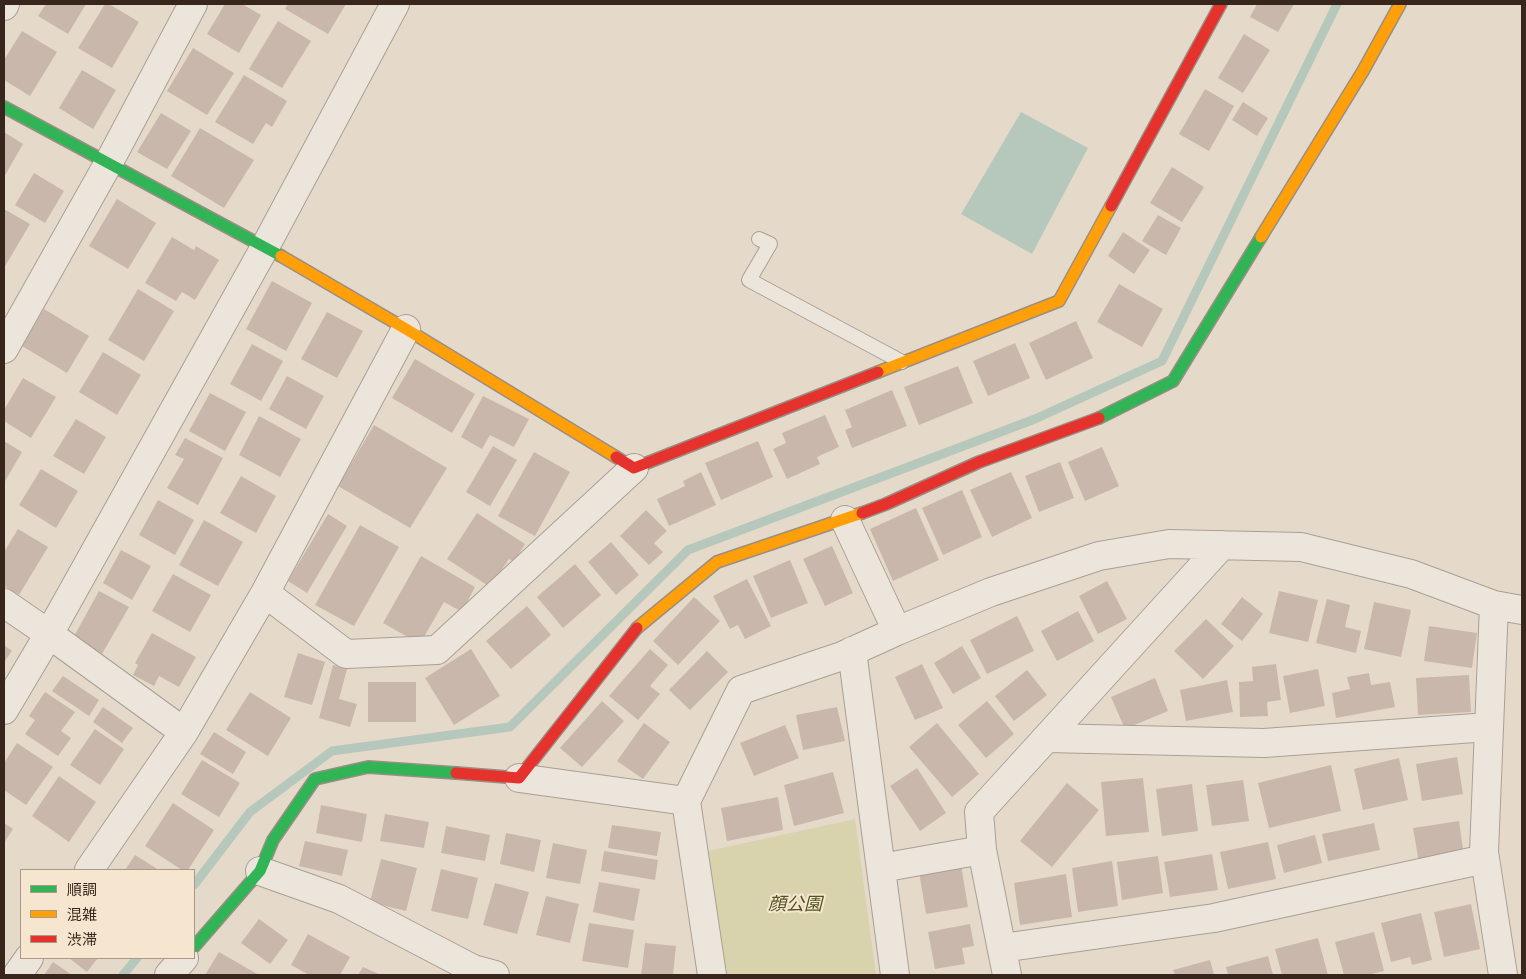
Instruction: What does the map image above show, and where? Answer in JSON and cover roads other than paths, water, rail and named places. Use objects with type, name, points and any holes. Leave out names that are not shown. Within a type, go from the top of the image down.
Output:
[{"type":"street","points":[[4,349],[108,164],[193,4]]},
{"type":"street","points":[[4,710],[49,634],[265,247],[395,4]]},
{"type":"street","points":[[265,593],[346,654],[437,650],[634,468],[1059,300],[1221,4]]},
{"type":"street","points":[[519,778],[636,628],[717,562],[845,520],[886,504],[979,462],[1090,422],[1173,381],[1363,71],[1400,4]]},
{"type":"street","points":[[4,107],[265,247],[406,329],[634,468]]},
{"type":"street","points":[[90,869],[184,732],[265,593],[406,329]]},
{"type":"street","points":[[845,520],[897,631]]},
{"type":"street","points":[[712,975],[686,801],[741,690],[852,651],[991,592],[1099,556],[1169,544],[1301,547],[1411,574],[1494,605],[1522,610]]},
{"type":"street","points":[[1007,975],[982,850],[979,812],[1222,545]]},
{"type":"street","points":[[4,603],[184,732]]},
{"type":"street","points":[[1494,605],[1484,852],[1503,975]]},
{"type":"street","points":[[852,651],[895,975]]},
{"type":"street","points":[[1047,738],[1264,743],[1489,727]]},
{"type":"street","points":[[195,946],[260,871],[273,840],[315,779],[368,767],[519,778],[686,801]]},
{"type":"street","points":[[881,868],[982,850]]},
{"type":"street","points":[[1002,948],[1214,918],[1485,859]]},
{"type":"street","points":[[260,871],[339,899],[473,969],[495,975]]},
{"type":"street","points":[[18,975],[29,959]]},
{"type":"street","points":[[169,975],[183,959]]},
{"type":"lane","points":[[759,239],[770,244],[749,280],[902,362]]},
{"type":"waterway","points":[[195,884],[250,812],[332,751],[510,727],[688,550],[1035,419],[1162,361],[1337,4]]},
{"type":"waterway","points":[[123,975],[136,959]]},
{"type":"park label","name":"顔公園","points":[[795,905]]}]
